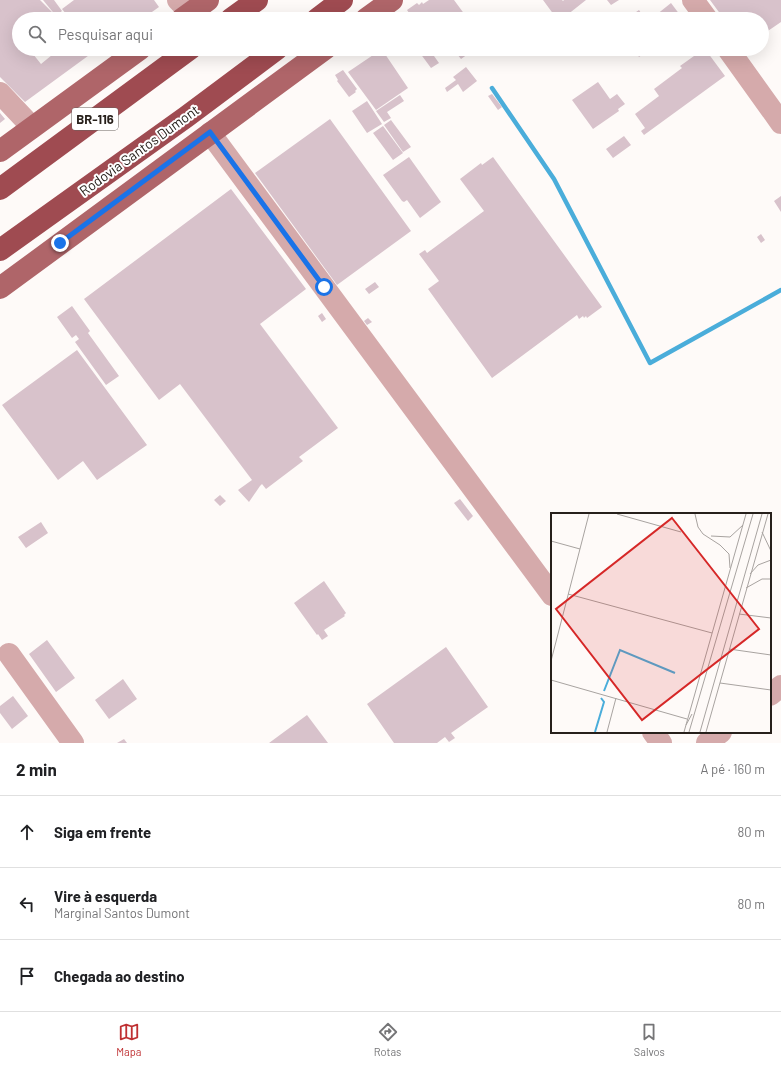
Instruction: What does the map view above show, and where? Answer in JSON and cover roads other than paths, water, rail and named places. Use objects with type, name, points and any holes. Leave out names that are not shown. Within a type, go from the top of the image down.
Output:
[{"type":"highway","points":[[241,12],[257,0]]},
{"type":"highway","points":[[326,12],[342,0]]},
{"type":"highway","name":"BR-116","points":[[0,189],[180,56]]},
{"type":"highway","name":"Rodovia Santos Dumont","points":[[0,250],[186,117],[268,56]]},
{"type":"main road","points":[[183,11],[208,0]]},
{"type":"main road","points":[[376,12],[392,0]]},
{"type":"main road","name":"BR-116","points":[[0,150],[130,56]]},
{"type":"main road","points":[[0,288],[315,56]]},
{"type":"street","points":[[693,0],[702,12]]},
{"type":"street","points":[[733,56],[781,123]]},
{"type":"street","points":[[0,93],[32,127]]},
{"type":"street","points":[[210,132],[551,594]]},
{"type":"street","points":[[9,654],[73,743]]},
{"type":"street","points":[[771,694],[781,686]]},
{"type":"street","points":[[654,733],[661,743]]},
{"type":"street","points":[[707,743],[720,733]]},
{"type":"waterway","points":[[492,88],[554,179],[650,363],[781,290]]}]
